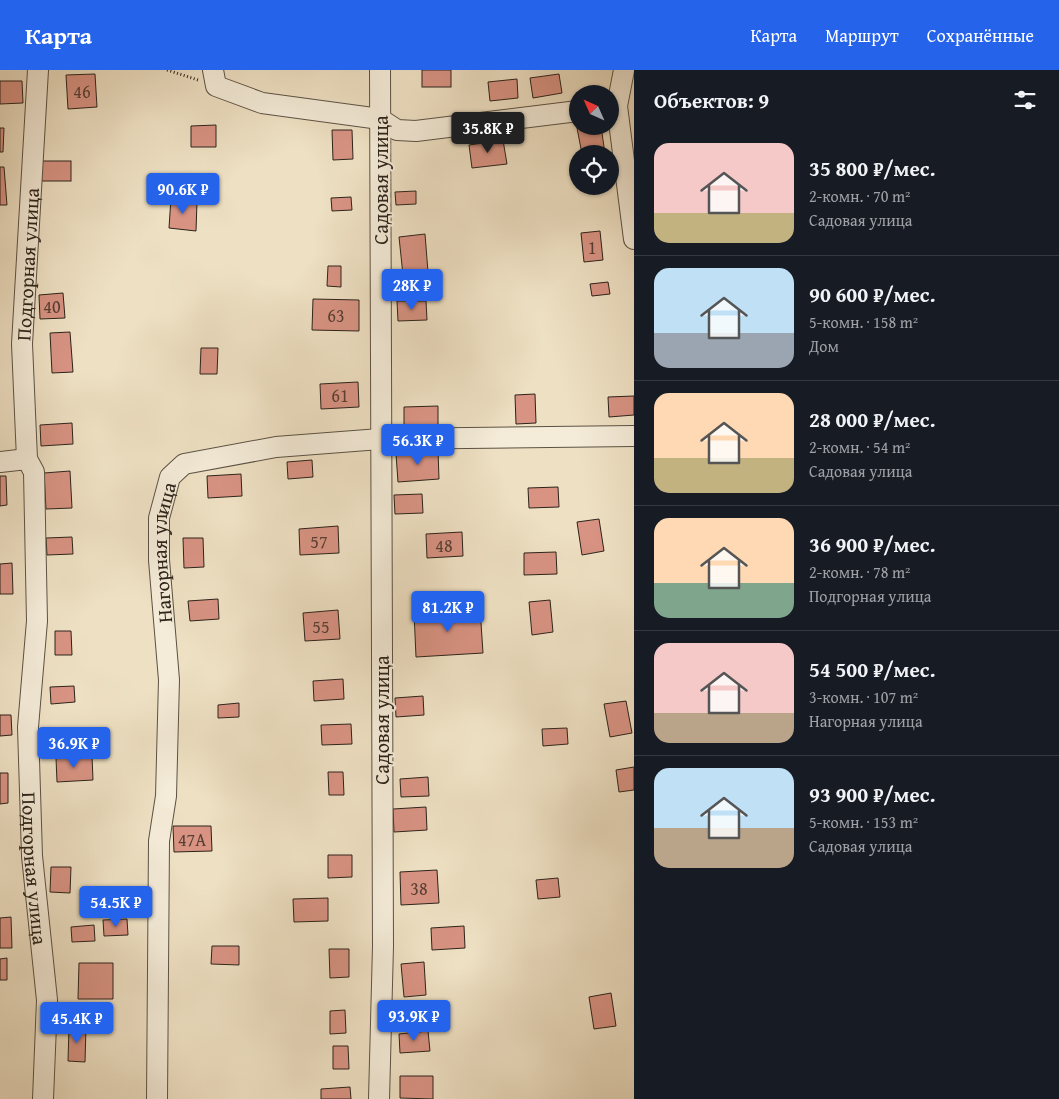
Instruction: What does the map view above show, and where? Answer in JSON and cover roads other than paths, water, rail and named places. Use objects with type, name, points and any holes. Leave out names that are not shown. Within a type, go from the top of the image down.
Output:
[{"type":"street","name":"Подгорная улица","points":[[38,70],[22,344],[27,458],[34,472],[36,523],[37,621],[28,727],[32,856],[47,1000],[43,1099]]},
{"type":"street","name":"Садовая улица","points":[[379,1099],[383,946],[380,70]]},
{"type":"street","points":[[619,86],[624,70]]},
{"type":"street","points":[[214,78],[262,103],[380,119],[397,130],[416,131],[569,112]]},
{"type":"street","points":[[618,135],[634,239]]},
{"type":"street","name":"Нагорная улица","points":[[158,1099],[159,840],[166,796],[169,680],[159,560],[159,518],[164,493],[170,477],[184,464],[276,447],[380,439],[634,436]]},
{"type":"street","points":[[0,462],[27,458]]}]
